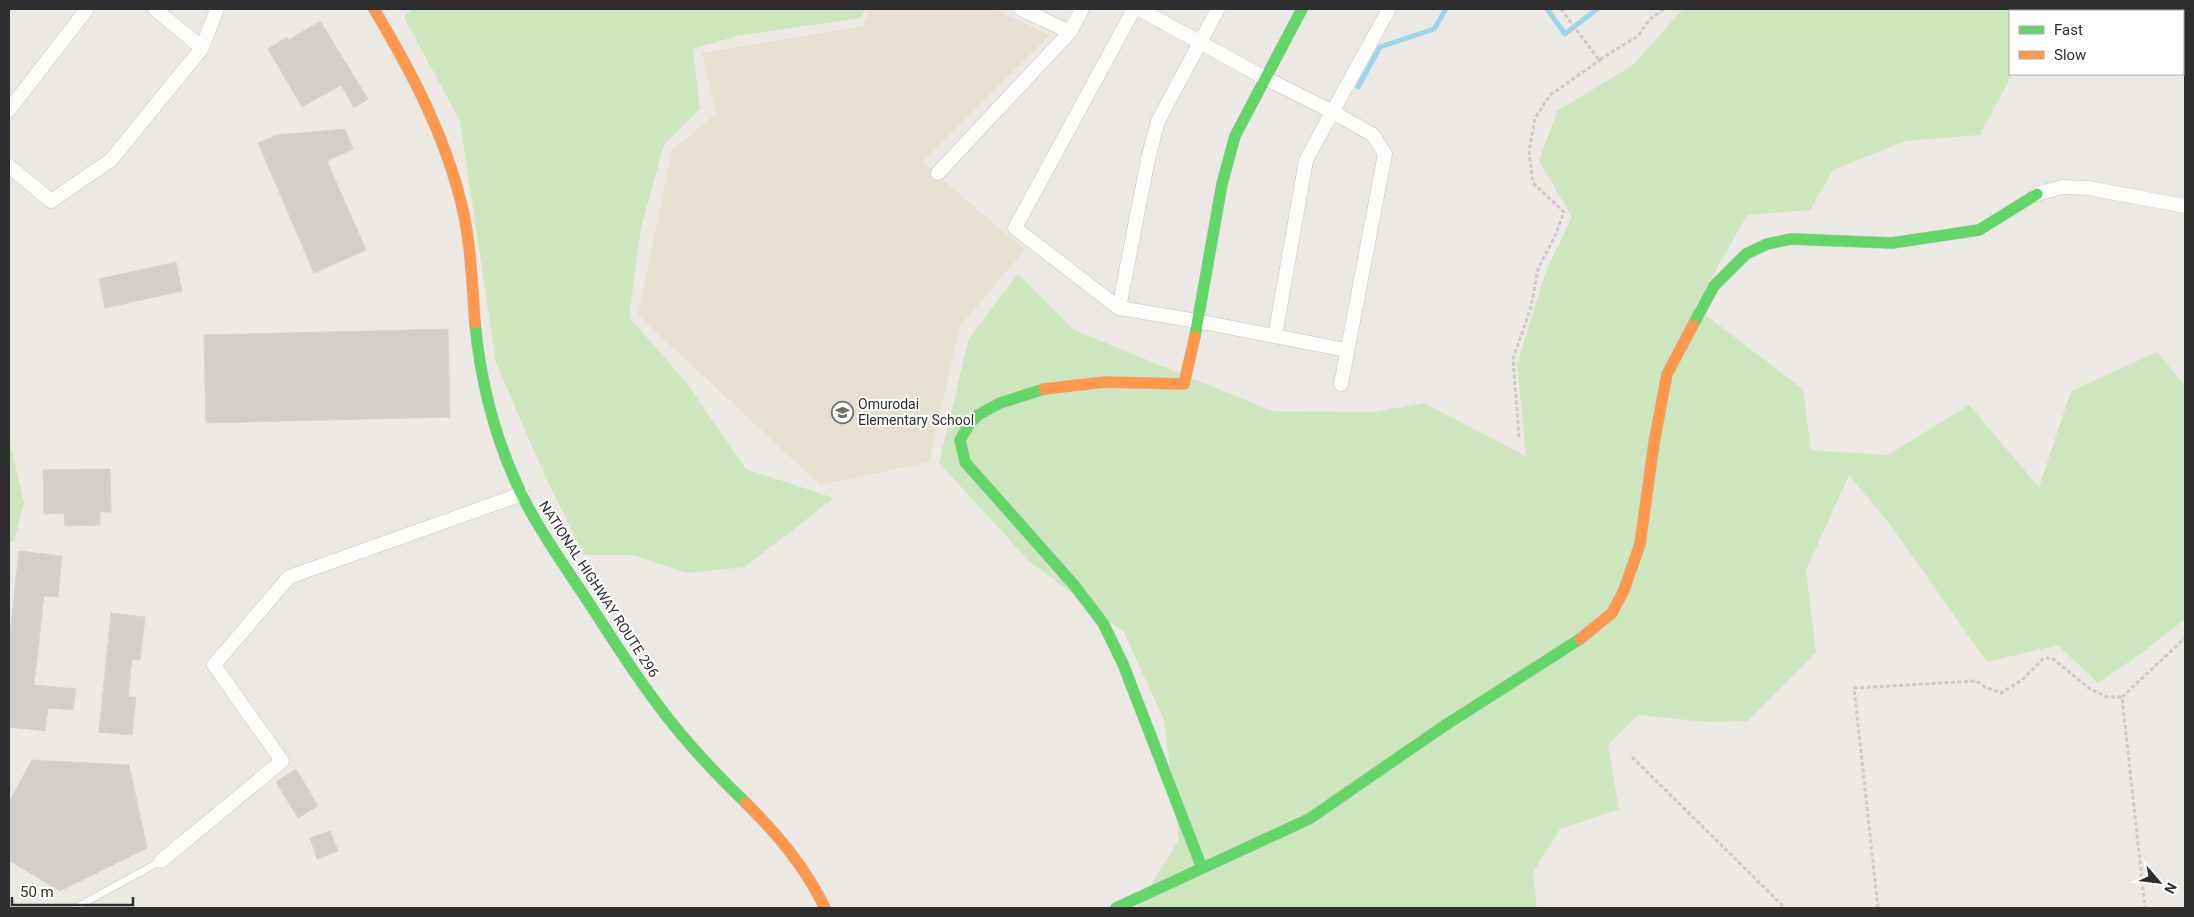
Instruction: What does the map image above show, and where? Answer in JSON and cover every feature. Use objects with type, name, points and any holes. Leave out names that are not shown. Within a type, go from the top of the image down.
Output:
[{"type":"main road","name":"NATIONAL HIGHWAY ROUTE 296","points":[[374,9],[420,87],[445,148],[468,237],[481,371],[495,424],[522,494],[538,526],[644,688],[708,765],[758,813],[799,860],[825,908]]},
{"type":"main road","points":[[1202,868],[1123,664],[1103,623],[1074,585],[965,462],[960,440],[976,416],[1024,393],[1081,384],[1184,384],[1222,184],[1234,136],[1302,9]]},
{"type":"main road","points":[[1116,908],[1309,819],[1444,726],[1580,639],[1612,613],[1624,590],[1640,544],[1654,444],[1667,374],[1714,286],[1746,254],[1767,244],[1791,240],[1892,243],[1979,230],[2037,194]]},
{"type":"street","points":[[9,110],[87,9]]},
{"type":"street","points":[[156,9],[202,48]]},
{"type":"street","points":[[9,166],[51,201],[111,160],[202,48],[217,9]]},
{"type":"street","points":[[1021,9],[1070,32]]},
{"type":"street","points":[[938,173],[1070,32],[1082,9]]},
{"type":"street","points":[[1134,9],[1014,228],[1119,308],[1346,350]]},
{"type":"street","points":[[1139,9],[1373,135],[1385,154],[1341,384]]},
{"type":"street","points":[[1119,308],[1148,159],[1158,121],[1218,9]]},
{"type":"street","points":[[1274,336],[1306,160],[1389,9]]},
{"type":"street","points":[[2037,194],[2062,187],[2088,188],[2185,206]]},
{"type":"street","points":[[161,862],[282,761],[214,665],[289,577],[522,494]]},
{"type":"lane","points":[[75,908],[161,862]]},
{"type":"path","points":[[1561,9],[1599,60],[1602,58]]},
{"type":"path","points":[[1519,437],[1513,359],[1531,307],[1538,269],[1555,236],[1564,212],[1533,183],[1529,152],[1535,118],[1550,95],[1602,58],[1638,36],[1648,20],[1664,9]]},
{"type":"path","points":[[1878,908],[1854,688],[1976,681],[1985,687],[2002,693],[2022,680],[2044,658],[2052,658],[2090,689],[2107,697],[2122,697],[2185,638]]},
{"type":"path","points":[[2122,697],[2145,908]]},
{"type":"path","points":[[1632,757],[1784,908]]},
{"type":"shaded area","points":[[870,9],[994,9],[1050,35],[922,162],[1025,250],[960,326],[929,462],[820,485],[638,315],[672,150],[716,114],[702,53],[863,26]]},
{"type":"green space","points":[[412,9],[865,9],[861,18],[737,36],[693,49],[700,109],[664,145],[641,227],[629,317],[685,381],[746,469],[834,498],[745,567],[687,573],[632,555],[584,555],[541,467],[496,363],[460,121],[404,17]]},
{"type":"green space","points":[[1683,9],[2046,9],[2009,10],[2009,75],[2011,75],[1980,135],[1906,141],[1833,170],[1810,210],[1747,215],[1695,307],[1803,389],[1811,450],[1888,455],[1969,405],[2039,487],[2071,391],[2157,352],[2185,386],[2185,619],[2140,654],[2098,683],[2058,645],[1987,662],[1892,527],[1849,475],[1806,570],[1816,653],[1748,721],[1707,722],[1638,715],[1608,745],[1619,809],[1560,829],[1533,872],[1537,908],[1137,908],[1179,839],[1164,720],[1124,632],[1030,562],[939,463],[969,338],[1018,274],[1074,330],[1272,411],[1374,412],[1424,403],[1526,456],[1517,364],[1546,271],[1572,217],[1539,161],[1557,111],[1633,65]]},
{"type":"green space","points":[[9,438],[24,503],[14,541],[9,544]]},
{"type":"building","points":[[320,21],[368,99],[354,108],[341,85],[302,107],[268,49],[287,37],[289,40]]},
{"type":"building","points":[[345,129],[353,149],[327,161],[366,250],[314,273],[258,143],[277,135]]},
{"type":"building","points":[[176,262],[182,291],[105,308],[99,279]]},
{"type":"building","points":[[448,329],[450,417],[206,423],[204,335]]},
{"type":"building","points":[[110,469],[111,512],[100,512],[100,525],[65,526],[64,513],[44,514],[43,470]]},
{"type":"building","points":[[19,551],[62,556],[58,597],[44,596],[34,685],[76,689],[73,710],[48,708],[45,731],[9,727],[9,644]]},
{"type":"building","points":[[111,613],[145,617],[140,660],[132,659],[128,697],[136,697],[132,735],[99,732]]},
{"type":"building","points":[[32,760],[129,765],[147,848],[60,891],[10,861],[9,802]]},
{"type":"building","points":[[296,769],[318,806],[298,818],[276,782]]},
{"type":"building","points":[[330,831],[338,851],[317,859],[310,838]]},
{"type":"waterway","points":[[1358,87],[1380,47],[1434,29],[1446,9]]},
{"type":"waterway","points":[[1547,9],[1565,34],[1597,9]]},
{"type":"traffic: fast","points":[[1195,336],[1222,184],[1235,136],[1302,9]]},
{"type":"traffic: fast","points":[[1693,325],[1714,286],[1746,254],[1767,244],[1791,239],[1892,243],[1979,230],[2037,194]]},
{"type":"traffic: fast","points":[[475,323],[486,394],[492,418],[517,485],[535,520],[620,651],[653,698],[693,748],[746,803]]},
{"type":"traffic: fast","points":[[1044,389],[1000,403],[978,415],[970,423],[960,440],[965,462],[1074,585],[1103,623],[1123,664],[1202,868]]},
{"type":"traffic: fast","points":[[1116,908],[1309,819],[1444,726],[1580,639]]},
{"type":"traffic: slow","points":[[374,9],[426,104],[455,180],[467,235],[475,323]]},
{"type":"traffic: slow","points":[[1580,639],[1612,613],[1624,590],[1640,544],[1654,443],[1667,374],[1693,325]]},
{"type":"traffic: slow","points":[[1044,389],[1105,382],[1184,384],[1195,336]]},
{"type":"traffic: slow","points":[[746,803],[769,827],[800,865],[825,908]]},
{"type":"place","name":"Omurodai Elementary School","points":[[842,412]]}]
